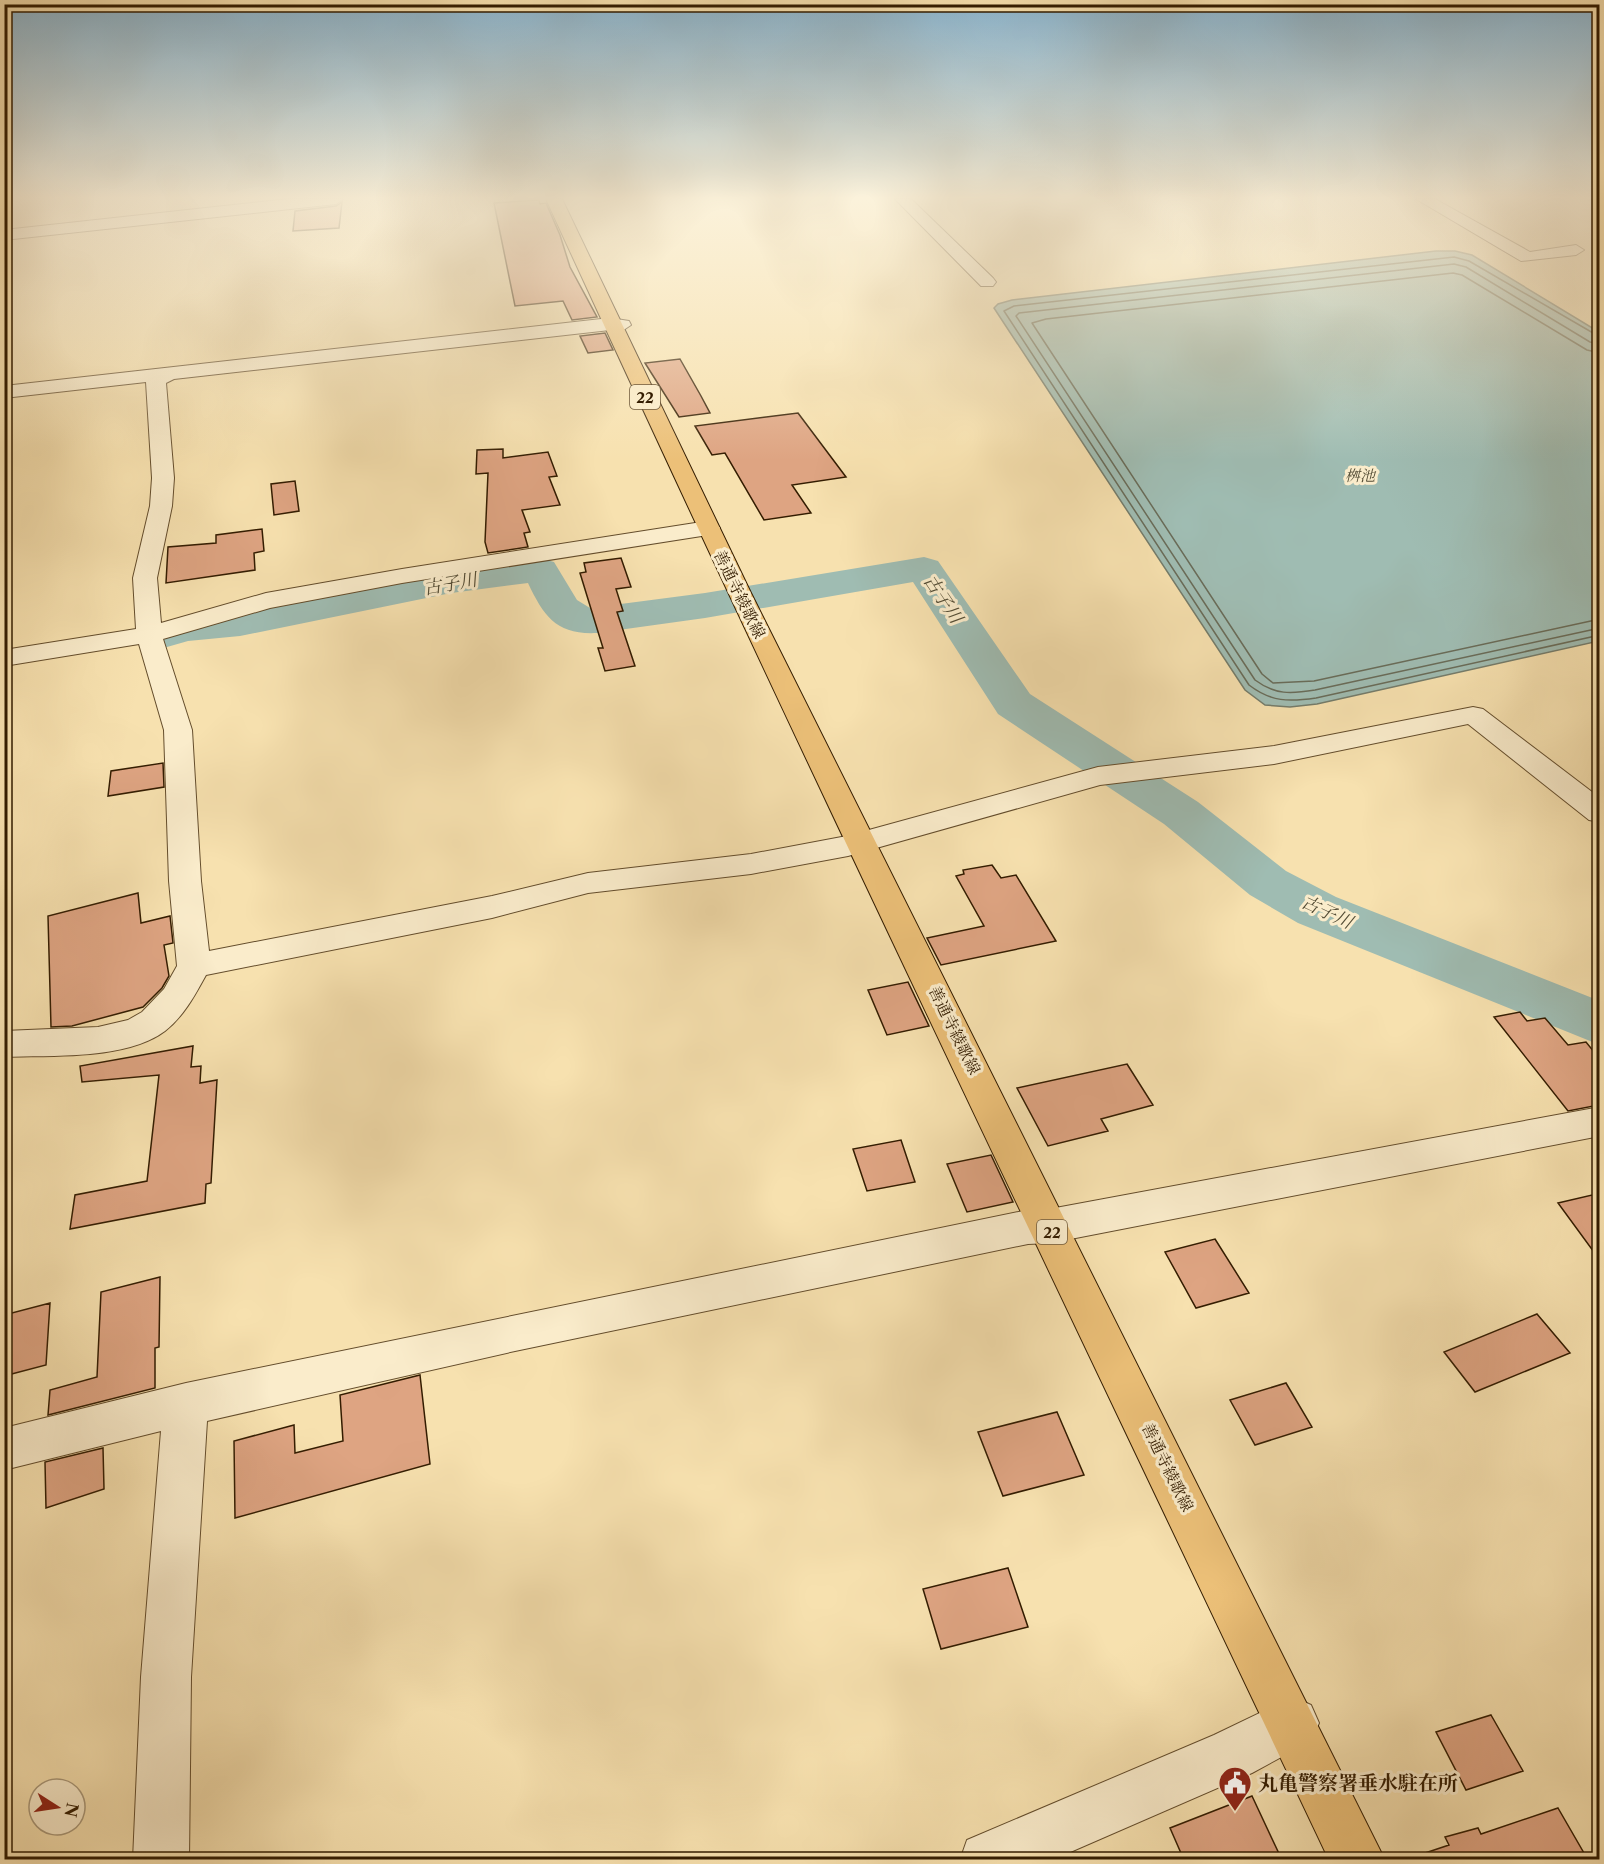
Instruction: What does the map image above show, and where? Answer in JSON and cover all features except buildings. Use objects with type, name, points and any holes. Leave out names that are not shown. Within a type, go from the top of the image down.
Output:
[{"type":"main road","name":"善通寺綾歌線","points":[[597,286],[742,599],[863,842],[1358,1860]]},
{"type":"street","points":[[4,392],[174,371],[616,324]]},
{"type":"street","points":[[4,1044],[98,1040],[138,1031],[154,1021],[176,998],[194,966],[185,881],[178,730],[149,634],[144,578],[161,506],[163,478],[156,380],[174,371]]},
{"type":"street","points":[[4,658],[149,634],[266,601],[402,576],[708,528]]},
{"type":"street","points":[[194,966],[492,907],[588,883],[751,864],[863,842],[1098,776],[1274,755],[1473,715],[1599,813]]},
{"type":"street","points":[[4,1449],[186,1403],[1016,1229],[1050,1226],[1599,1121]]},
{"type":"street","points":[[161,1860],[166,1677],[186,1403]]},
{"type":"street","points":[[987,1860],[1233,1754],[1293,1723]]},
{"type":"water","name":"桝池","points":[[1133,286],[1523,286],[1599,332],[1599,641],[1317,704],[1290,707],[1265,705],[1245,690],[994,308],[998,304],[1012,300]]},
{"type":"waterway","name":"古子川","points":[[160,636],[187,629],[240,623],[451,581],[540,570],[564,611],[577,619],[590,621],[705,606],[924,569],[1014,704],[1181,813],[1268,883],[1317,910],[1600,1024]]},
{"type":"place","name":"丸亀警察署垂水駐在所","points":[[1235,1812]]}]
